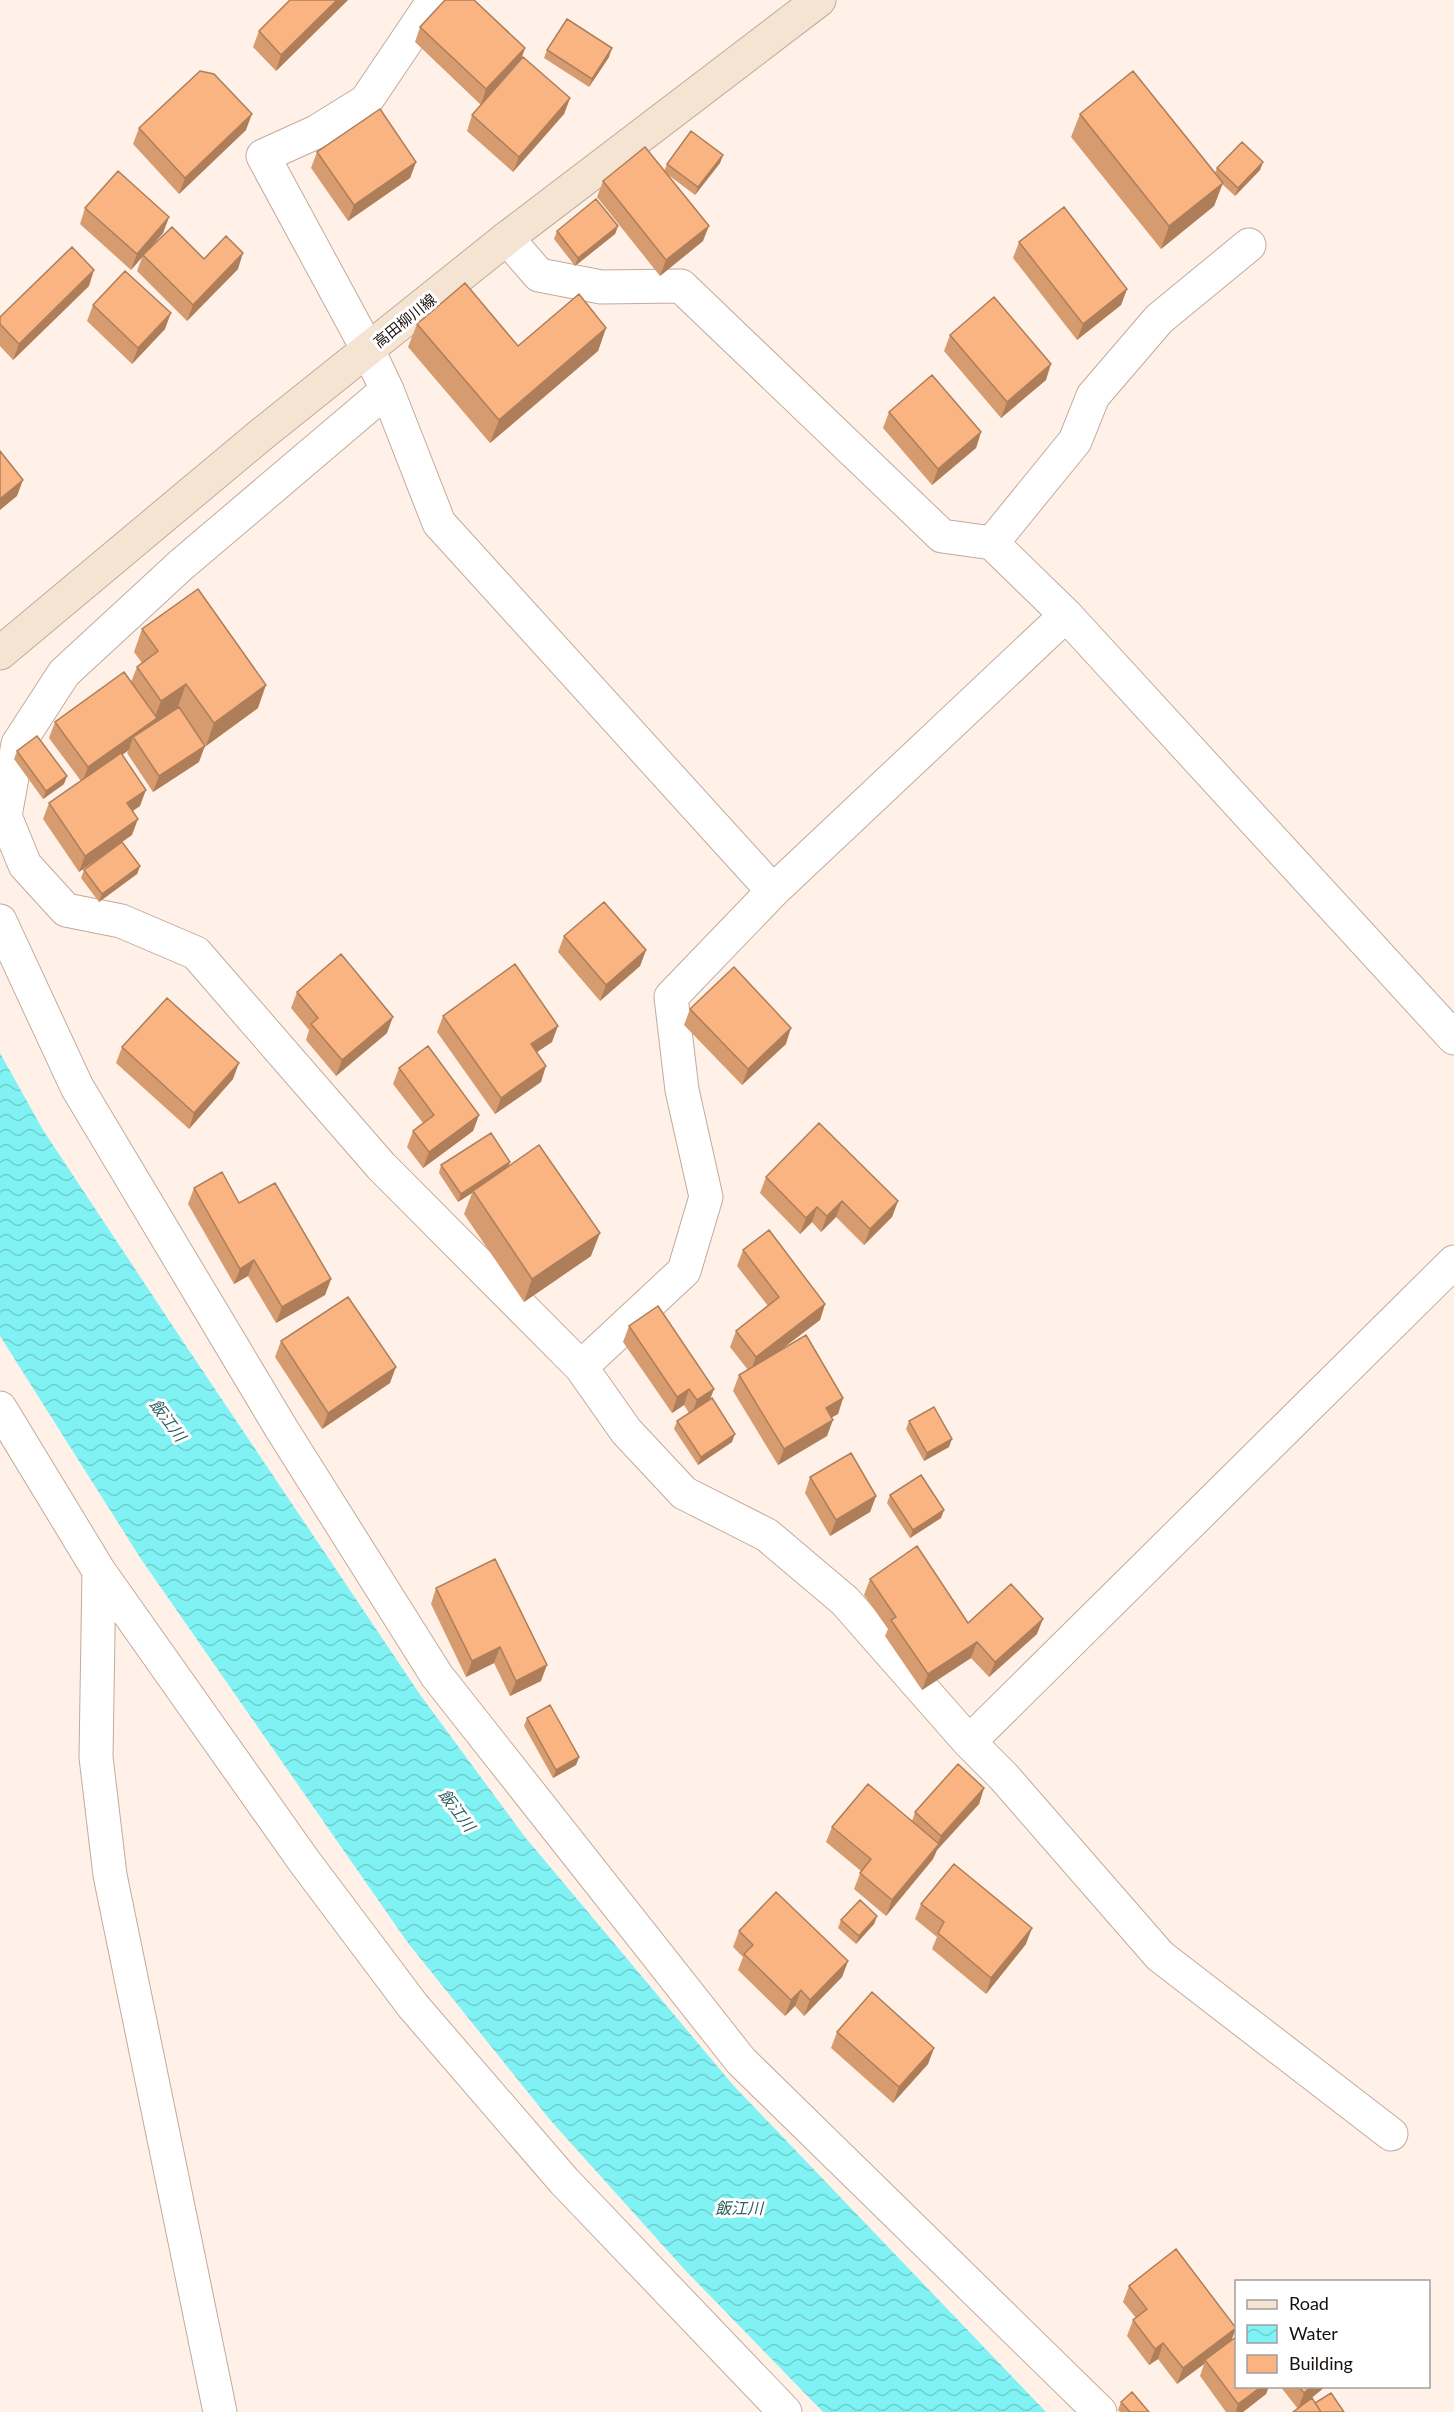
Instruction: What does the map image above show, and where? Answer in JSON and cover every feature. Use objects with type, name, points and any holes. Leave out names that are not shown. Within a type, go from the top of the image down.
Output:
[{"type":"main road","name":"高田柳川線","points":[[0,653],[262,434],[507,238],[819,0]]},
{"type":"street","points":[[434,0],[366,101],[316,132],[263,156],[368,350],[387,390],[439,523],[773,891]]},
{"type":"street","points":[[507,238],[539,275],[600,287],[681,286],[942,536],[992,543],[1066,615],[1454,1038]]},
{"type":"street","points":[[992,543],[1075,441],[1093,396],[1159,319],[1249,245]]},
{"type":"street","points":[[387,390],[181,565],[64,673],[18,744],[5,816],[25,865],[66,910],[121,921],[196,953],[381,1166],[581,1367],[626,1431],[684,1493],[767,1535],[845,1601],[969,1742],[1003,1776],[1160,1956],[1391,2134]]},
{"type":"street","points":[[581,1367],[684,1271],[706,1197],[682,1090],[671,997],[773,891],[1066,615]]},
{"type":"street","points":[[0,921],[77,1087],[281,1428],[437,1676],[741,2061],[1100,2412]]},
{"type":"street","points":[[969,1742],[1454,1262]]},
{"type":"street","points":[[0,1408],[99,1571],[304,1861],[413,2006],[564,2181],[785,2412]]},
{"type":"street","points":[[99,1571],[96,1757],[110,1875],[220,2412]]},
{"type":"water","name":"飯江川","points":[[0,1053],[43,1130],[184,1343],[421,1696],[525,1837],[733,2085],[1046,2412],[823,2412],[685,2270],[551,2121],[408,1943],[141,1559],[0,1336]]},
{"type":"building","points":[[290,0],[337,0],[281,55],[259,31]]},
{"type":"building","points":[[445,0],[474,0],[525,48],[486,89],[420,27]]},
{"type":"building","points":[[567,19],[612,48],[592,79],[547,50]]},
{"type":"building","points":[[523,57],[570,98],[519,157],[472,115]]},
{"type":"building","points":[[200,71],[214,74],[252,114],[185,178],[139,128]]},
{"type":"building","points":[[1133,71],[1223,183],[1169,226],[1080,114]]},
{"type":"building","points":[[380,109],[416,162],[354,205],[317,152]]},
{"type":"building","points":[[691,131],[723,155],[698,187],[667,164]]},
{"type":"building","points":[[1242,142],[1263,162],[1238,188],[1217,168]]},
{"type":"building","points":[[645,147],[709,226],[666,260],[603,181]]},
{"type":"building","points":[[118,171],[169,217],[137,254],[85,208]]},
{"type":"building","points":[[596,199],[618,226],[578,258],[557,231]]},
{"type":"building","points":[[1064,207],[1127,289],[1083,324],[1019,242]]},
{"type":"building","points":[[172,227],[204,259],[226,236],[243,253],[193,305],[143,255]]},
{"type":"building","points":[[72,247],[94,270],[19,344],[0,324],[0,317]]},
{"type":"building","points":[[125,271],[171,313],[138,348],[93,305]]},
{"type":"building","points":[[465,283],[518,346],[579,294],[606,328],[499,420],[417,324]]},
{"type":"building","points":[[994,297],[1051,364],[1007,402],[950,335]]},
{"type":"building","points":[[932,375],[981,432],[938,469],[889,412]]},
{"type":"building","points":[[0,451],[23,480],[0,499]]},
{"type":"building","points":[[198,589],[266,685],[214,723],[186,684],[161,701],[137,667],[158,651],[142,629]]},
{"type":"building","points":[[124,672],[157,718],[88,767],[55,722]]},
{"type":"building","points":[[179,707],[205,746],[159,776],[133,737]]},
{"type":"building","points":[[37,736],[67,776],[46,791],[17,751]]},
{"type":"building","points":[[121,753],[146,790],[127,803],[138,819],[85,856],[49,803]]},
{"type":"building","points":[[122,842],[140,866],[102,894],[84,870]]},
{"type":"building","points":[[604,902],[646,950],[606,985],[564,936]]},
{"type":"building","points":[[341,954],[393,1017],[342,1060],[311,1024],[318,1018],[297,992]]},
{"type":"building","points":[[515,964],[558,1026],[531,1044],[546,1066],[501,1098],[443,1016]]},
{"type":"building","points":[[734,967],[791,1028],[748,1069],[690,1009]]},
{"type":"building","points":[[167,998],[239,1063],[194,1113],[122,1047]]},
{"type":"building","points":[[428,1046],[479,1115],[429,1152],[413,1131],[434,1115],[399,1068]]},
{"type":"building","points":[[819,1123],[898,1201],[870,1229],[842,1201],[827,1216],[817,1207],[806,1218],[766,1177]]},
{"type":"building","points":[[491,1133],[510,1162],[461,1194],[441,1165]]},
{"type":"building","points":[[539,1145],[600,1233],[532,1279],[473,1191]]},
{"type":"building","points":[[222,1172],[239,1203],[275,1183],[331,1279],[282,1307],[254,1260],[240,1269],[194,1188]]},
{"type":"building","points":[[769,1230],[825,1304],[756,1357],[736,1331],[779,1297],[743,1250]]},
{"type":"building","points":[[348,1297],[396,1367],[328,1413],[281,1341]]},
{"type":"building","points":[[658,1306],[714,1389],[697,1400],[689,1389],[677,1397],[629,1326]]},
{"type":"building","points":[[806,1335],[843,1398],[826,1408],[833,1420],[784,1449],[739,1375]]},
{"type":"building","points":[[712,1398],[735,1434],[701,1457],[677,1421]]},
{"type":"building","points":[[934,1407],[952,1439],[927,1453],[909,1421]]},
{"type":"building","points":[[851,1453],[876,1496],[836,1520],[810,1477]]},
{"type":"building","points":[[921,1475],[944,1510],[913,1530],[890,1495]]},
{"type":"building","points":[[917,1546],[968,1623],[1011,1584],[1043,1619],[995,1662],[977,1642],[928,1674],[891,1620],[896,1617],[870,1579]]},
{"type":"building","points":[[495,1559],[547,1665],[516,1681],[500,1647],[472,1661],[436,1588]]},
{"type":"building","points":[[550,1705],[579,1757],[556,1770],[527,1718]]},
{"type":"building","points":[[958,1764],[984,1788],[941,1836],[915,1812]]},
{"type":"building","points":[[868,1784],[939,1844],[892,1900],[860,1873],[871,1859],[832,1827]]},
{"type":"building","points":[[954,1864],[1032,1928],[991,1978],[938,1933],[944,1922],[921,1904]]},
{"type":"building","points":[[776,1892],[848,1961],[810,2000],[801,1990],[791,2000],[744,1954],[753,1945],[739,1931]]},
{"type":"building","points":[[860,1900],[877,1916],[859,1936],[841,1920]]},
{"type":"building","points":[[872,1992],[934,2048],[899,2087],[837,2032]]},
{"type":"building","points":[[1176,2249],[1235,2329],[1183,2368],[1163,2343],[1155,2349],[1133,2320],[1147,2309],[1129,2286]]},
{"type":"building","points":[[1235,2338],[1235,2388],[1259,2388],[1238,2404],[1205,2360]]},
{"type":"building","points":[[1300,2388],[1310,2388],[1304,2393]]},
{"type":"building","points":[[1132,2392],[1149,2412],[1130,2412],[1121,2402]]},
{"type":"building","points":[[1331,2393],[1344,2412],[1321,2412],[1315,2403]]},
{"type":"building","points":[[1312,2398],[1321,2412],[1293,2412]]}]
